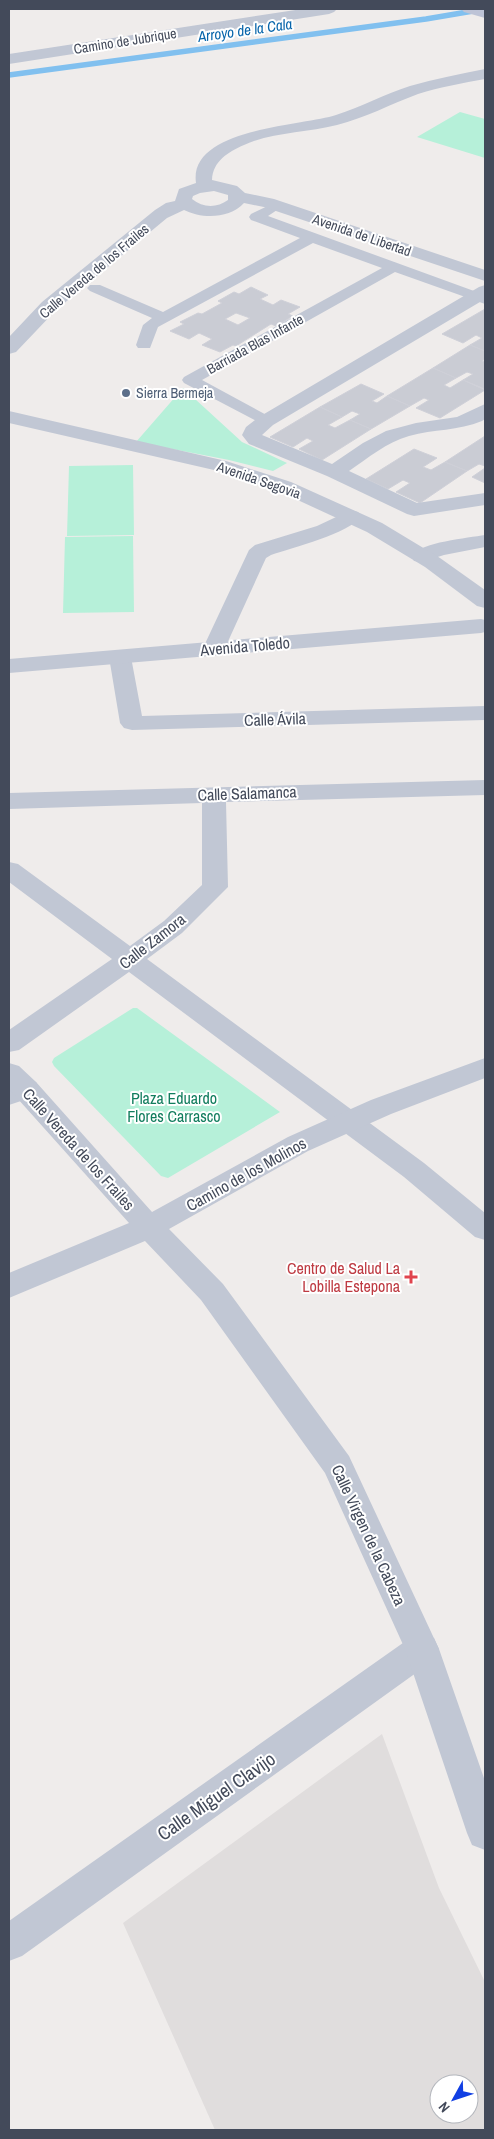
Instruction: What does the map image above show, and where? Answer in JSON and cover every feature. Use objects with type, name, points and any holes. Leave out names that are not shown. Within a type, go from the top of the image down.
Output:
[{"type":"main road","points":[[468,9],[485,14]]},
{"type":"street","name":"Camino de Jubrique","points":[[9,59],[329,9]]},
{"type":"street","points":[[238,197],[234,205],[221,210],[205,210],[186,204],[183,196],[185,193],[205,186],[203,180],[205,169],[212,158],[228,146],[268,134],[331,122],[415,90],[485,74]]},
{"type":"street","name":"Avenida de Libertad","points":[[205,186],[231,190],[238,197],[276,206],[485,276]]},
{"type":"street","name":"Calle Vereda de los Frailes","points":[[9,348],[49,306],[160,214],[172,207],[186,204]]},
{"type":"street","points":[[276,206],[256,217],[394,267],[482,296]]},
{"type":"street","points":[[144,345],[151,325],[312,237]]},
{"type":"street","name":"Barriada Blas Infante","points":[[266,421],[190,380],[394,267]]},
{"type":"street","points":[[95,288],[164,318]]},
{"type":"street","points":[[482,296],[266,421],[253,431],[252,436],[256,440],[334,472],[414,510],[485,499]]},
{"type":"street","points":[[334,472],[393,435],[454,424],[472,419],[485,410]]},
{"type":"street","name":"Avenida Segovia","points":[[9,417],[251,474],[351,516],[386,534],[422,556],[485,601]]},
{"type":"street","points":[[214,648],[258,555],[263,550],[324,530],[351,516]]},
{"type":"street","points":[[422,556],[439,550],[485,541]]},
{"type":"street","name":"Avenida Toledo","points":[[9,666],[484,625]]},
{"type":"street","name":"Calle Ávila","points":[[120,657],[132,723],[485,714]]},
{"type":"street","name":"Calle Salamanca","points":[[9,801],[485,787]]},
{"type":"street","name":"Calle Zamora","points":[[9,1044],[173,927],[215,887],[214,794]]},
{"type":"street","points":[[9,870],[414,1170],[485,1229]]},
{"type":"street","name":"Camino de los Molinos","points":[[9,1286],[149,1227],[298,1144],[381,1107],[485,1068]]},
{"type":"street","name":"Calle Vereda de los Frailes","points":[[14,1086],[149,1227]]},
{"type":"street","name":"Calle Virgen de la Cabeza","points":[[149,1227],[212,1292],[338,1465],[422,1649],[485,1834]]},
{"type":"street","name":"Calle Miguel Clavijo","points":[[9,1943],[422,1649]]},
{"type":"shaded area","points":[[382,1734],[439,1888],[485,1982],[485,2130],[215,2130],[123,1923]]},
{"type":"green space","points":[[460,112],[485,119],[485,158],[417,137]]},
{"type":"green space","points":[[183,388],[242,442],[287,463],[273,471],[229,460],[136,442]]},
{"type":"green space","points":[[133,465],[134,535],[67,536],[69,466]]},
{"type":"green space","points":[[133,536],[134,612],[63,613],[65,537]]},
{"type":"green space","name":"Plaza Eduardo Flores Carrasco","points":[[133,1008],[137,1008],[280,1112],[168,1178],[161,1176],[52,1062],[54,1058]]},
{"type":"building","points":[[251,287],[268,295],[260,299],[273,305],[281,300],[300,307],[288,314],[293,316],[276,326],[271,324],[236,346],[233,345],[220,352],[202,345],[212,339],[199,333],[189,339],[170,331],[184,324],[180,322],[198,313],[202,314],[222,303],[218,301],[234,292],[239,294]],"holes":[[[236,313],[250,318],[238,325],[225,319]]]},
{"type":"building","points":[[485,309],[485,351],[470,345],[482,338],[476,335],[463,343],[442,334]]},
{"type":"building","points":[[470,345],[485,351],[485,359],[482,361],[485,362],[485,389],[463,380],[473,374],[467,372],[456,378],[433,368]]},
{"type":"building","points":[[433,368],[456,378],[444,385],[450,388],[463,380],[485,390],[440,418],[416,408],[429,400],[424,398],[410,406],[387,396]]},
{"type":"building","points":[[361,384],[384,394],[372,401],[377,403],[387,396],[410,406],[371,429],[350,420],[360,414],[352,411],[342,417],[320,407]]},
{"type":"building","points":[[320,407],[342,417],[328,425],[335,428],[350,420],[371,429],[322,460],[299,449],[313,441],[307,438],[293,447],[270,437]]},
{"type":"building","points":[[485,436],[485,466],[479,464],[467,471],[445,462]]},
{"type":"building","points":[[414,449],[437,458],[423,467],[431,470],[445,462],[467,471],[420,503],[396,492],[410,483],[403,480],[388,489],[366,479]]},
{"type":"building","points":[[485,468],[485,483],[472,477]]},
{"type":"waterway","name":"Arroyo de la Cala","points":[[9,75],[426,19],[485,9]]},
{"type":"place","name":"Sierra Bermeja","points":[[126,393]]},
{"type":"place","name":"Centro de Salud La Lobilla Estepona","points":[[411,1277]]}]
